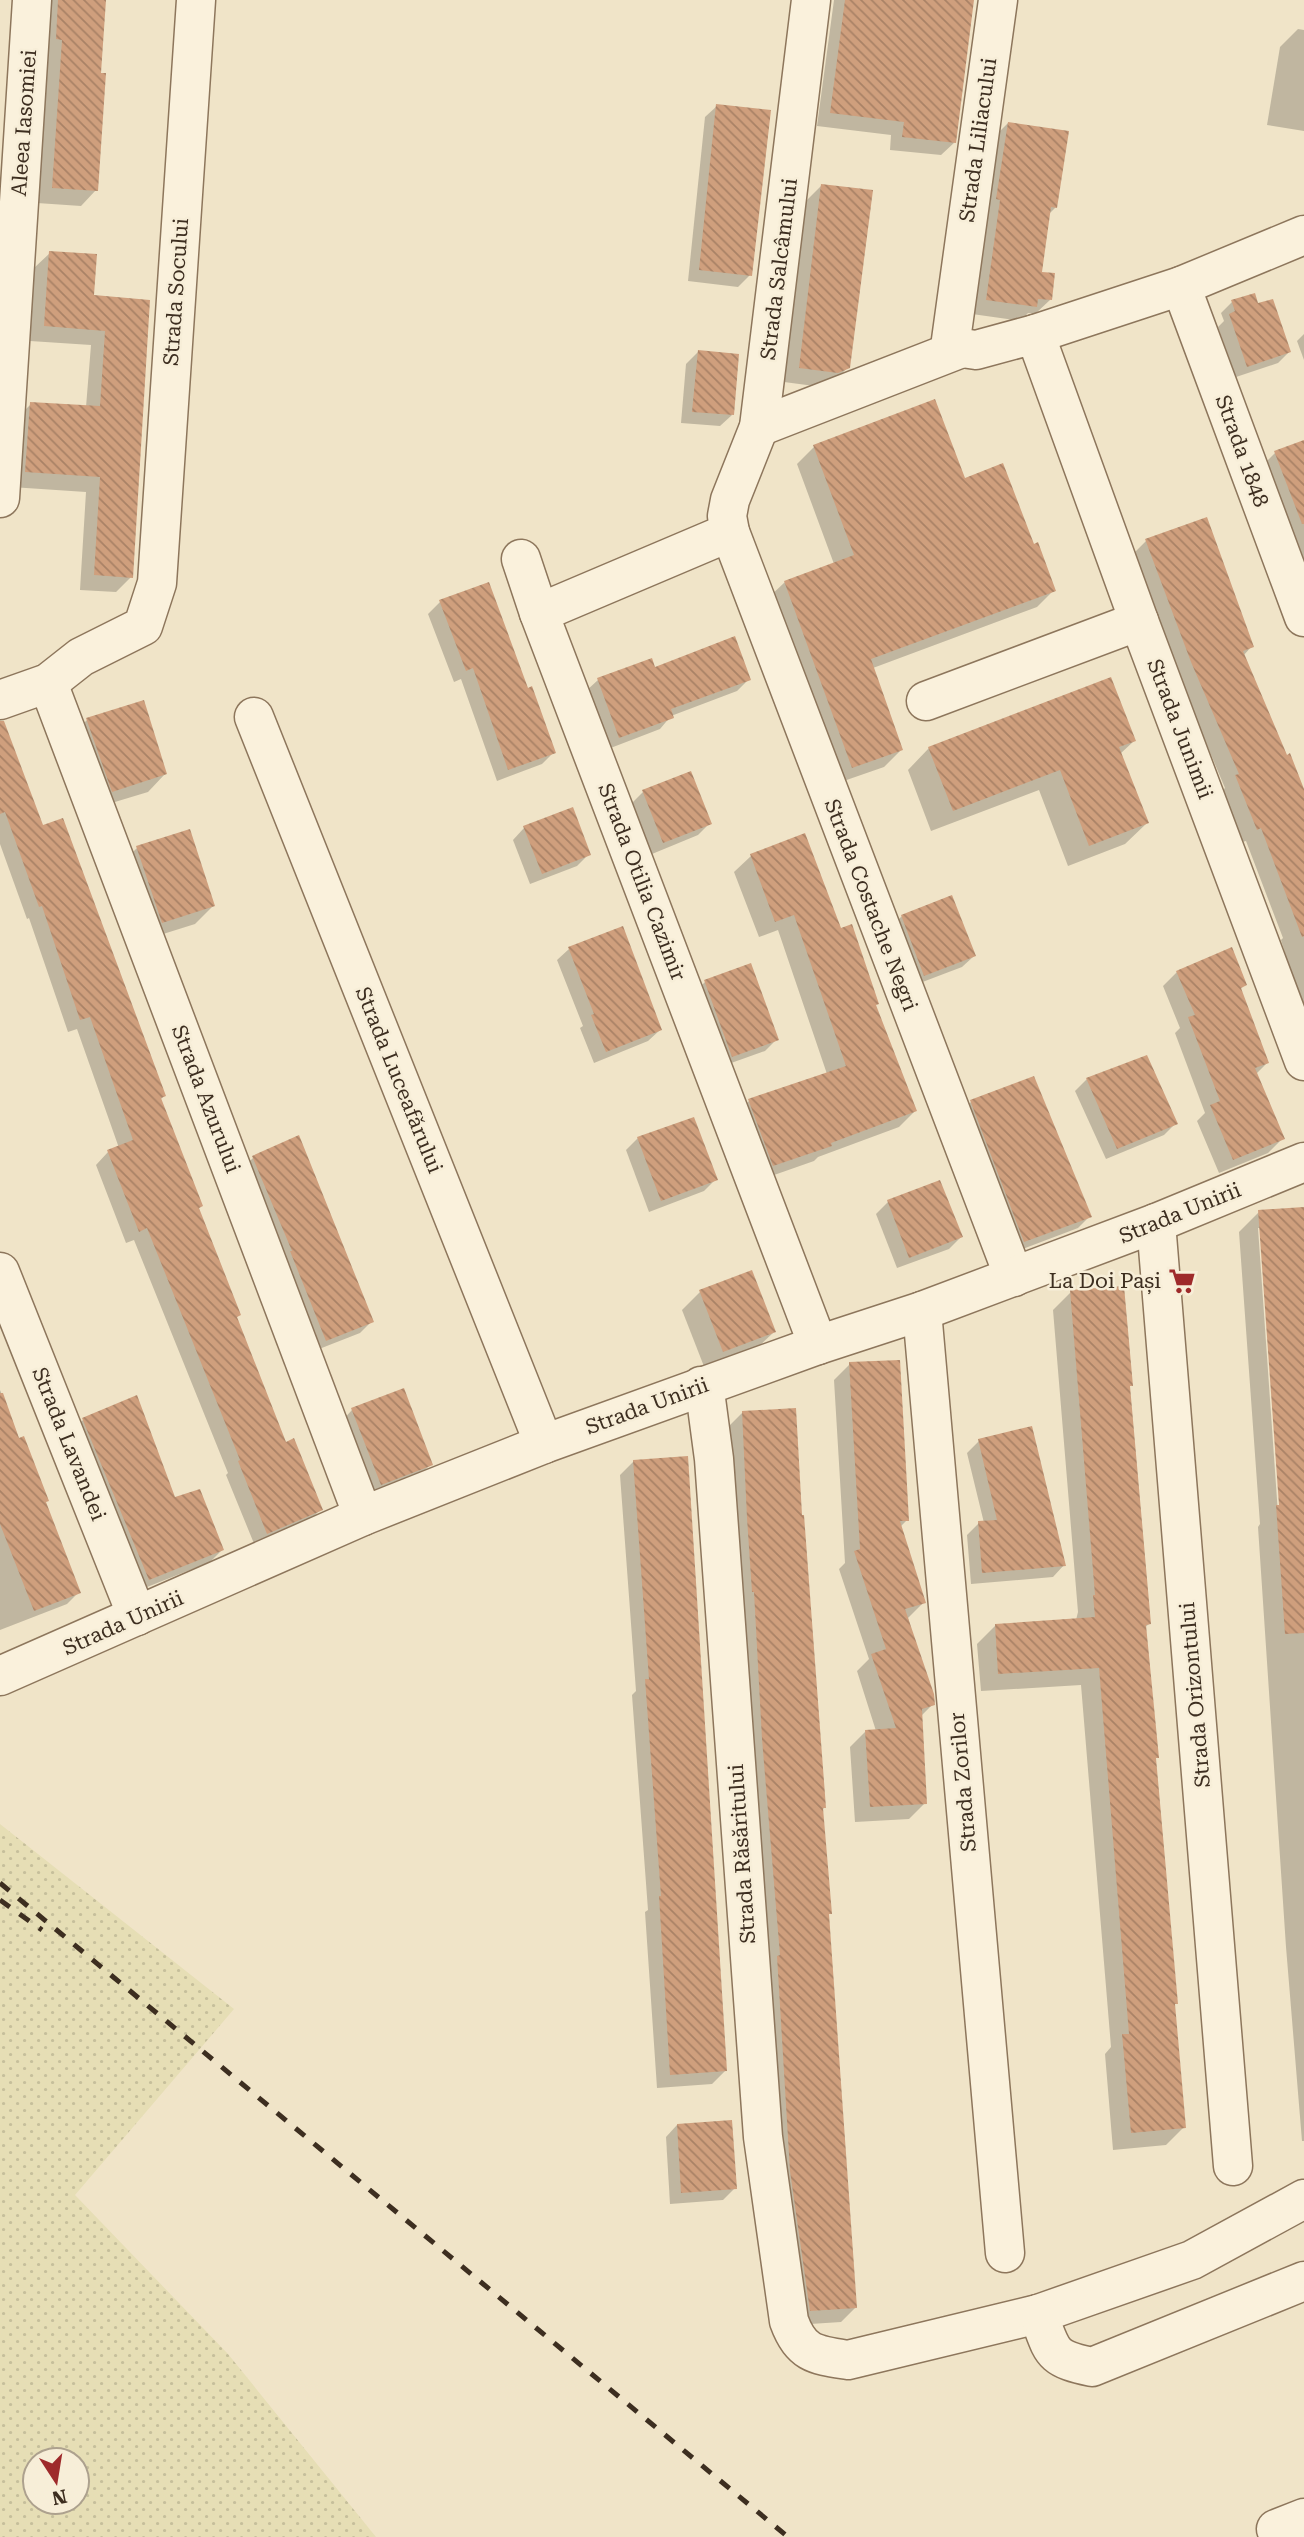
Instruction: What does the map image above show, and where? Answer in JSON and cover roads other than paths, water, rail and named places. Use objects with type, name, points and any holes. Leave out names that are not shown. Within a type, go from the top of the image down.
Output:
[{"type":"street","name":"Aleea Iasomiei","points":[[0,498],[32,0]]},
{"type":"street","name":"Strada Socului","points":[[48,682],[81,657],[143,626],[157,583],[196,0]]},
{"type":"street","name":"Strada Salcâmului","points":[[730,532],[727,516],[730,499],[759,427],[811,0]]},
{"type":"street","name":"Strada Liliacului","points":[[962,348],[951,340],[998,0]]},
{"type":"street","points":[[759,427],[962,348],[976,349],[1035,334],[1181,286],[1304,235]]},
{"type":"street","name":"Strada 1848","points":[[1181,286],[1304,617]]},
{"type":"street","name":"Strada Junimii","points":[[1035,334],[1304,1061]]},
{"type":"street","points":[[539,613],[730,532]]},
{"type":"street","name":"Strada Costache Negri","points":[[730,532],[1014,1277]]},
{"type":"street","name":"Strada Otilia Cazimir","points":[[521,559],[539,613],[818,1345]]},
{"type":"street","points":[[926,701],[1139,621]]},
{"type":"street","points":[[0,700],[48,682]]},
{"type":"street","name":"Strada Azurului","points":[[48,682],[363,1516]]},
{"type":"street","name":"Strada Luceafǎrului","points":[[254,716],[544,1444]]},
{"type":"street","name":"Strada Unirii","points":[[0,1676],[363,1516],[544,1444],[1014,1277],[1156,1223],[1304,1162]]},
{"type":"street","name":"Strada Orizontului","points":[[1156,1223],[1233,2166]]},
{"type":"street","name":"Strada Lavandei","points":[[0,1272],[137,1616]]},
{"type":"street","name":"Strada Zorilor","points":[[922,1311],[1005,2253]]},
{"type":"street","name":"Strada Răsăritului","points":[[701,1386],[706,1399],[714,1459],[763,2137],[789,2321],[796,2340],[817,2355],[848,2360],[1038,2314]]},
{"type":"street","points":[[1304,2199],[1192,2260],[1038,2314],[1053,2353],[1069,2362],[1092,2367],[1304,2281]]},
{"type":"railway","points":[[0,1883],[788,2537]]},
{"type":"railway","points":[[0,1900],[42,1930]]},
{"type":"place","name":"La Doi Pași","points":[[1182,1281]]}]
